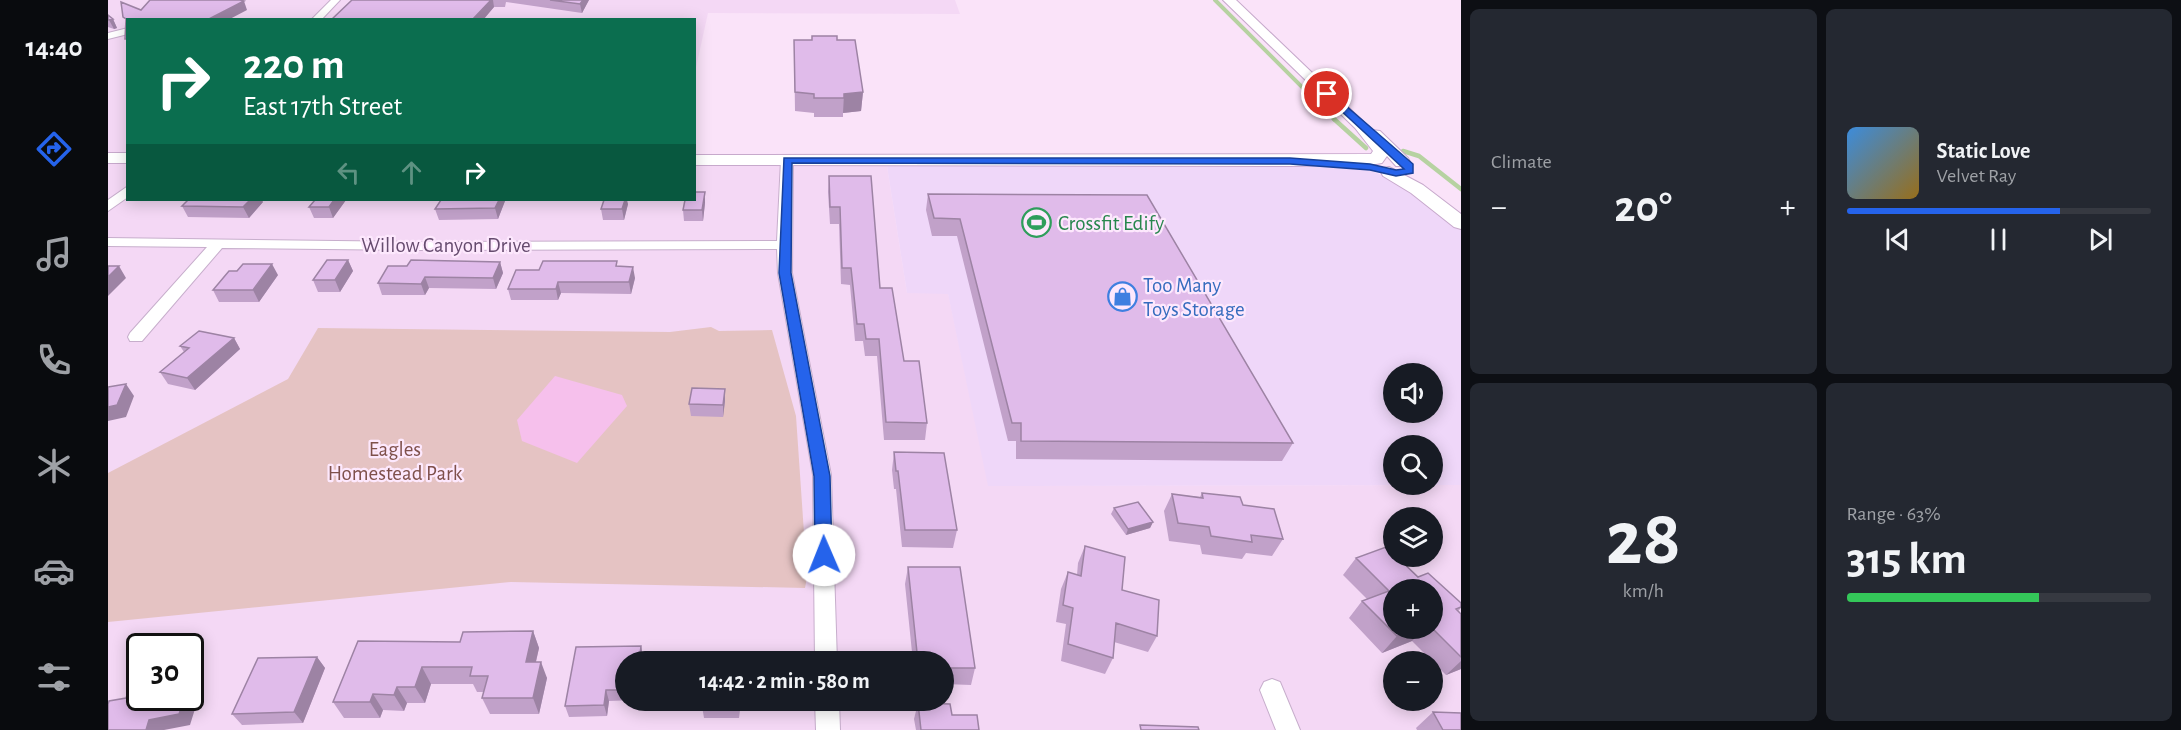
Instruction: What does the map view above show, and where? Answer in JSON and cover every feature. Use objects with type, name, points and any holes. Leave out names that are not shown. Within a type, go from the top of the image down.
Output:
[{"type":"main road","points":[[1229,0],[1360,125],[1390,165],[1461,223]]},
{"type":"main road","points":[[1360,125],[1380,139],[1390,165]]},
{"type":"main road","points":[[108,158],[126,158]]},
{"type":"main road","points":[[696,160],[1290,161],[1390,165],[1412,175],[1422,186],[1461,216]]},
{"type":"street","points":[[317,18],[336,0]]},
{"type":"street","points":[[108,36],[126,32]]},
{"type":"street","points":[[788,160],[785,273],[822,476],[826,651]]},
{"type":"street","points":[[108,207],[126,192]]},
{"type":"street","name":"Willow Canyon Drive","points":[[108,242],[217,245],[784,245]]},
{"type":"street","points":[[136,337],[217,245]]},
{"type":"street","points":[[1272,690],[1288,730]]},
{"type":"street","points":[[827,711],[828,730]]},
{"type":"shaded area","points":[[108,0],[955,0],[960,14],[708,13],[696,67],[696,18],[126,18],[126,201],[696,201],[696,160],[886,160],[907,293],[948,293],[989,486],[1383,485],[1383,495],[1443,495],[1443,485],[1461,485],[1461,730],[108,730]]},
{"type":"shaded area","points":[[886,160],[1290,161],[1369,170],[1401,183],[1461,223],[1461,485],[1443,485],[1443,435],[1383,435],[1383,485],[988,486],[948,294],[907,293]]},
{"type":"green space","name":"Eagles Homestead Park","points":[[711,327],[719,331],[772,330],[796,416],[807,577],[805,588],[511,582],[108,622],[108,473],[288,379],[318,328],[670,332]]},
{"type":"sand","points":[[555,376],[622,395],[627,406],[577,463],[522,441],[517,420]]},
{"type":"building","points":[[150,0],[244,1],[211,18],[126,19],[123,17],[121,2],[141,10]]},
{"type":"building","points":[[352,0],[491,0],[474,18],[333,18]]},
{"type":"building","points":[[550,0],[583,0],[580,4]]},
{"type":"building","points":[[812,36],[837,36],[837,40],[855,40],[863,92],[844,94],[844,98],[814,98],[814,94],[795,92],[794,40],[812,40]]},
{"type":"building","points":[[829,176],[871,176],[880,288],[892,288],[904,361],[919,361],[927,423],[886,422],[879,339],[866,339],[864,324],[857,324],[851,268],[842,268],[840,207],[830,207]]},
{"type":"building","points":[[696,192],[705,192],[702,210],[683,210],[685,201],[696,201]]},
{"type":"building","points":[[928,194],[1147,195],[1293,443],[1021,441],[1021,423],[1012,423],[960,219],[934,218]]},
{"type":"building","points":[[187,201],[249,201],[243,207],[182,206]]},
{"type":"building","points":[[314,201],[333,201],[329,207],[309,207]]},
{"type":"building","points":[[440,201],[498,201],[495,208],[435,209]]},
{"type":"building","points":[[604,201],[625,201],[622,209],[601,209]]},
{"type":"building","points":[[327,260],[348,260],[335,280],[313,280]]},
{"type":"building","points":[[411,260],[500,262],[493,278],[425,277],[421,284],[378,283],[388,266],[407,266]]},
{"type":"building","points":[[543,261],[617,261],[616,266],[633,267],[629,282],[558,282],[556,289],[508,289],[516,270],[539,270]]},
{"type":"building","points":[[243,264],[272,264],[253,290],[213,290],[229,271],[237,271]]},
{"type":"building","points":[[108,266],[119,266],[108,277]]},
{"type":"building","points":[[199,331],[234,338],[187,378],[160,372],[189,348],[180,346]]},
{"type":"building","points":[[126,384],[117,405],[108,407],[108,387]]},
{"type":"building","points":[[692,388],[725,389],[723,405],[689,404]]},
{"type":"building","points":[[894,452],[944,453],[957,530],[905,530]]},
{"type":"building","points":[[1202,493],[1240,497],[1243,505],[1274,509],[1283,539],[1251,535],[1252,542],[1211,536],[1209,527],[1178,523],[1172,494],[1203,498]]},
{"type":"building","points":[[1138,502],[1153,522],[1128,529],[1114,508]]},
{"type":"building","points":[[1085,546],[1125,557],[1122,590],[1159,600],[1157,636],[1116,623],[1113,658],[1068,644],[1073,608],[1063,605],[1068,572],[1081,576]]},
{"type":"building","points":[[1383,548],[1383,567],[1408,567],[1418,577],[1428,573],[1435,579],[1383,579],[1383,585],[1356,558]]},
{"type":"building","points":[[908,567],[960,567],[975,668],[954,668],[954,651],[917,651]]},
{"type":"building","points":[[1443,587],[1461,603],[1461,607],[1456,609],[1461,614],[1461,657],[1443,639]]},
{"type":"building","points":[[1383,593],[1383,622],[1362,601]]},
{"type":"building","points":[[533,631],[526,662],[541,662],[533,698],[482,698],[488,676],[470,676],[472,667],[422,667],[415,687],[397,687],[394,695],[373,694],[370,702],[333,702],[358,641],[460,642],[463,632]]},
{"type":"building","points":[[641,646],[640,651],[615,651],[615,690],[606,690],[604,705],[565,706],[576,647]]},
{"type":"building","points":[[317,657],[294,712],[232,714],[258,658]]},
{"type":"building","points":[[126,698],[126,711],[180,711],[179,714],[149,720],[146,730],[108,730],[109,701]]},
{"type":"building","points":[[919,711],[951,711],[952,715],[977,715],[979,730],[921,730]]},
{"type":"building","points":[[1433,712],[1461,713],[1461,730],[1443,730]]},
{"type":"building","points":[[1140,725],[1198,727],[1199,730],[1141,730]]},
{"type":"waterway","points":[[1215,0],[1334,119]]},
{"type":"waterway","points":[[1334,119],[1366,148]]},
{"type":"waterway","points":[[1403,151],[1419,156],[1461,189]]},
{"type":"place","name":"Crossfit Edify","points":[[1037,223]]},
{"type":"place","name":"Too Many Toys Storage","points":[[1122,297]]},
{"type":"route","points":[[824,555],[822,476],[785,273],[788,160],[1290,161],[1370,167],[1402,174],[1409,171],[1409,166],[1327,94]]}]
